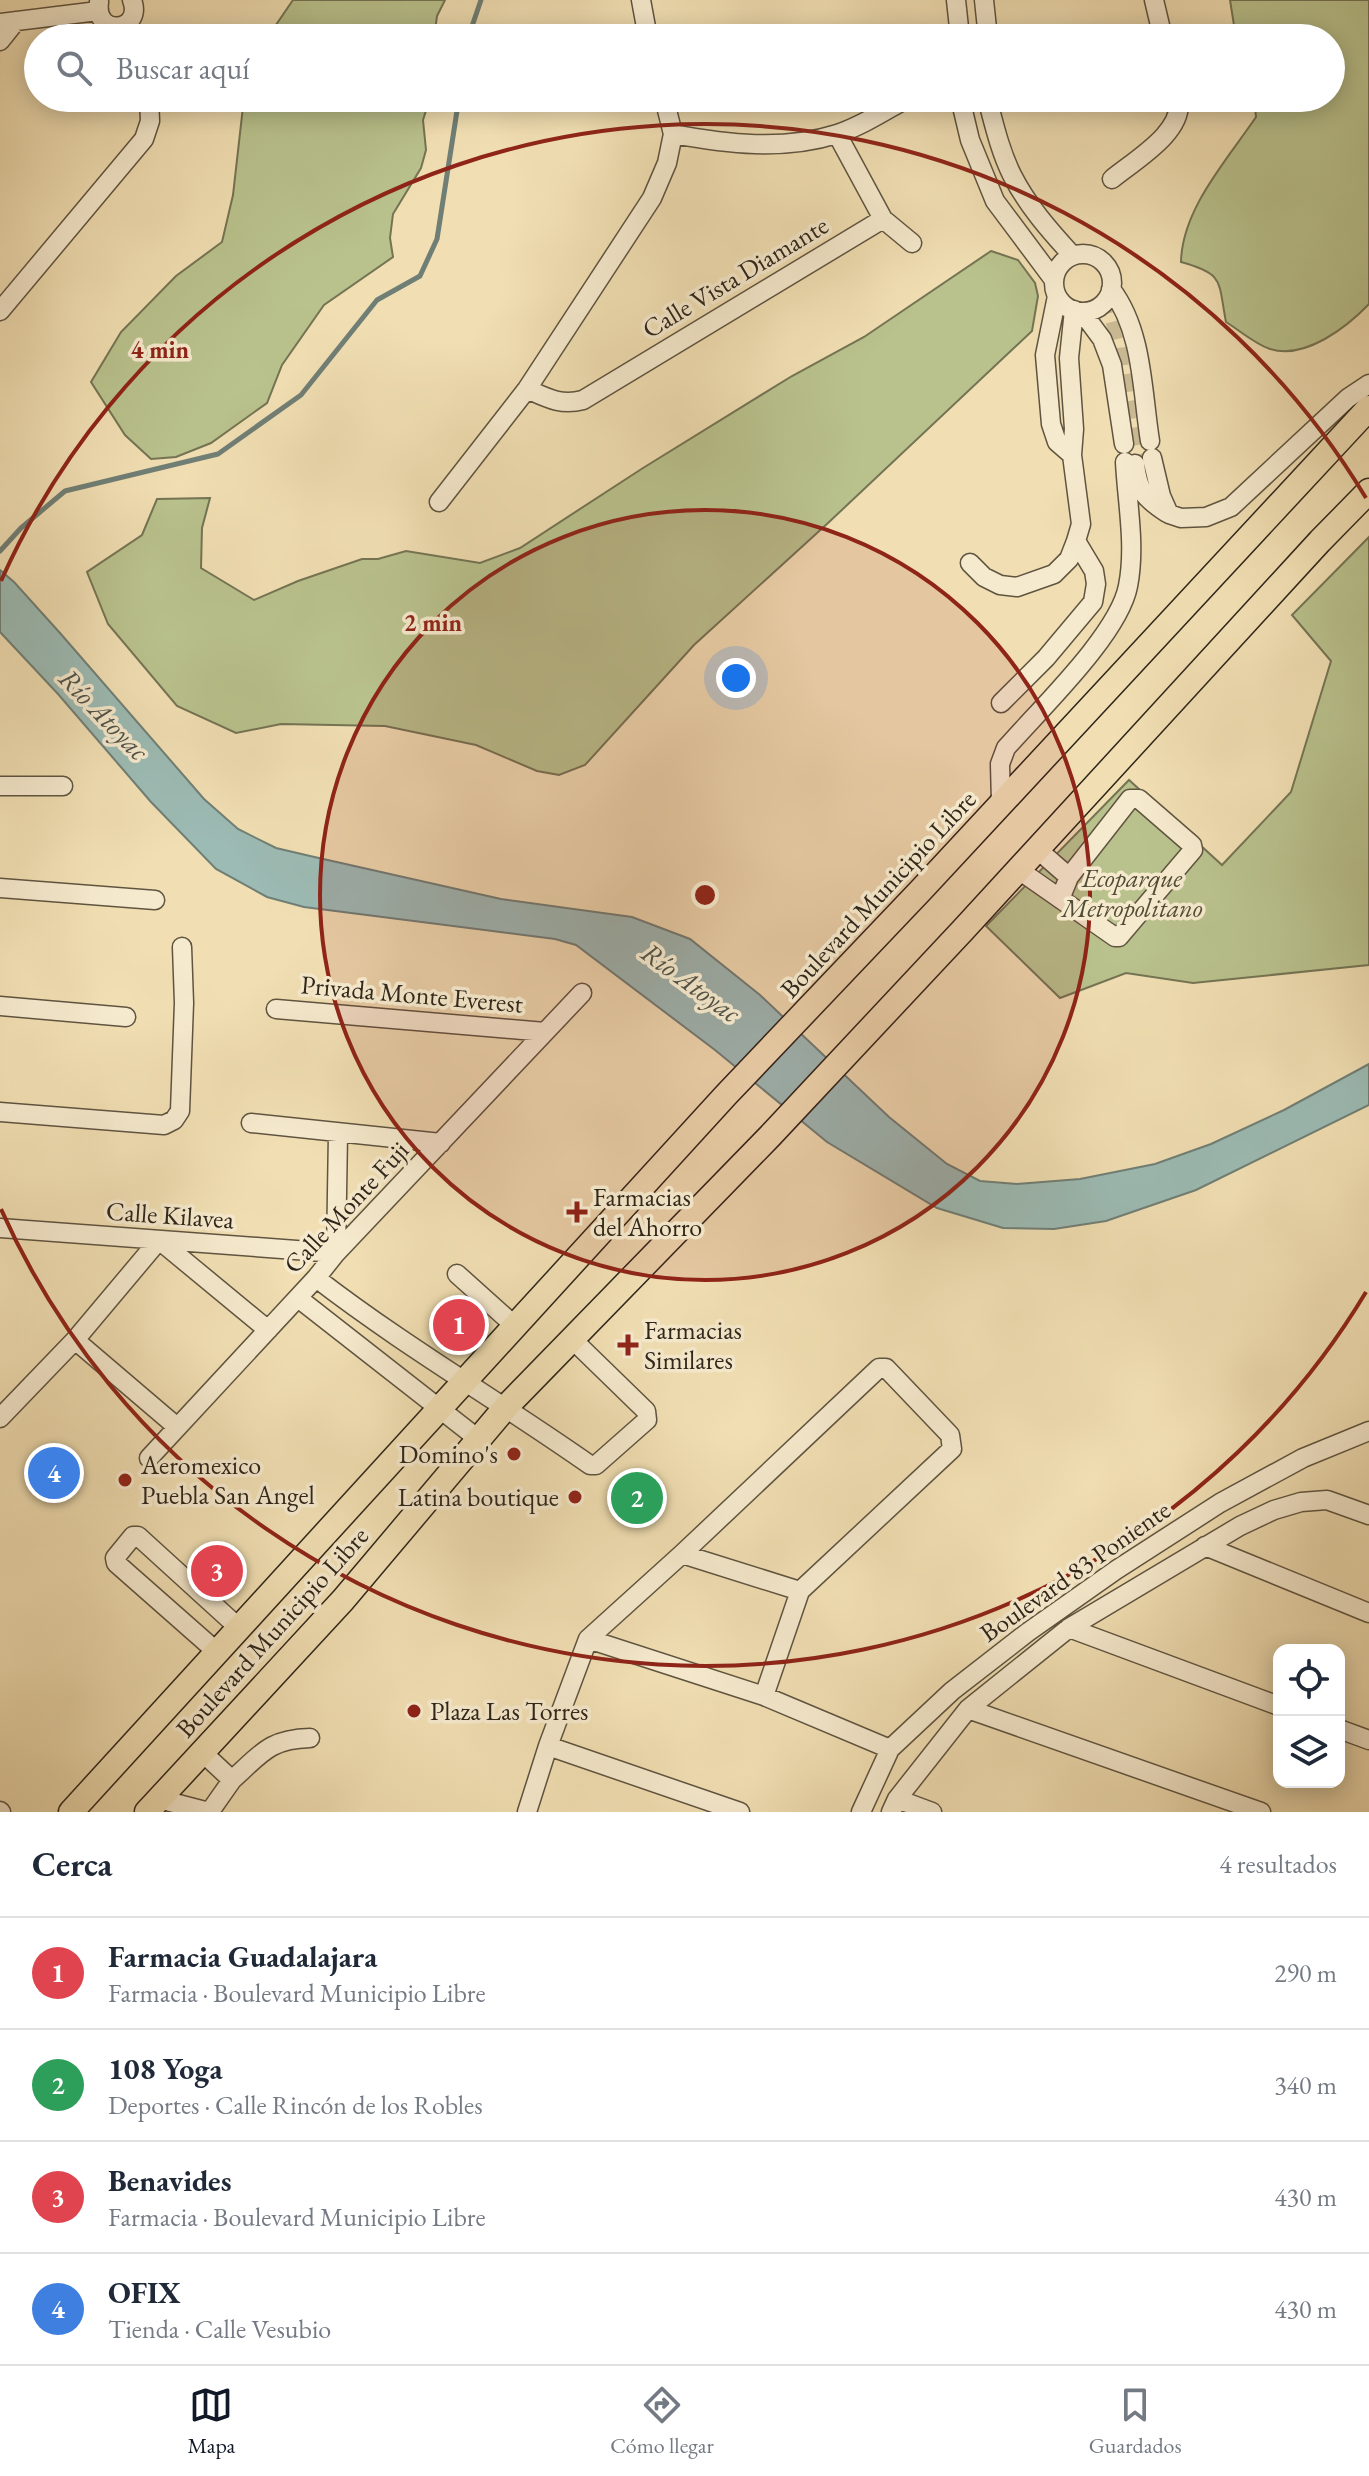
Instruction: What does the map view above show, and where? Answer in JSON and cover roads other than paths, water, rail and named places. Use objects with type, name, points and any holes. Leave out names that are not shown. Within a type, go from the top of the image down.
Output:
[{"type":"main road","name":"Boulevard Municipio Libre","points":[[71,1812],[726,1095],[1369,408]]},
{"type":"main road","name":"Boulevard Municipio Libre","points":[[153,1805],[343,1600],[477,1438],[770,1136],[1369,491]]},
{"type":"street","points":[[130,24],[135,12],[132,0]]},
{"type":"street","points":[[641,0],[645,24]]},
{"type":"street","points":[[956,0],[959,24]]},
{"type":"street","points":[[984,0],[987,24]]},
{"type":"street","points":[[1154,0],[1160,24]]},
{"type":"street","points":[[0,41],[8,22],[99,6]]},
{"type":"street","points":[[0,311],[144,139],[150,112]]},
{"type":"street","points":[[439,502],[527,389],[652,198],[667,163],[673,134],[668,112]]},
{"type":"street","points":[[673,134],[719,143],[784,143],[837,134],[880,112]]},
{"type":"street","points":[[963,112],[970,140],[995,201],[1056,288],[1102,339],[1137,453],[1169,514],[1181,518],[1206,517],[1231,507],[1348,398],[1369,384]]},
{"type":"street","points":[[991,112],[1012,176],[1040,220],[1072,255]]},
{"type":"street","points":[[1112,179],[1172,129],[1179,112]]},
{"type":"street","points":[[837,134],[883,219],[912,243]]},
{"type":"street","name":"Calle Vista Diamante","points":[[527,389],[556,402],[583,400],[883,219]]},
{"type":"street","points":[[1072,455],[1057,442],[1051,424],[1045,355],[1060,265],[1072,255],[1085,253],[1097,257],[1106,265],[1111,277],[1111,289],[1105,301],[1095,309],[1078,311]]},
{"type":"street","points":[[1001,803],[1000,764],[1006,748],[1109,630],[1123,601],[1131,565],[1137,453],[1133,332],[1126,313],[1111,289]]},
{"type":"street","points":[[970,563],[984,577],[1000,585],[1017,587],[1054,574],[1069,559],[1081,524],[1072,455],[1074,429],[1069,358],[1078,311]]},
{"type":"street","points":[[1069,358],[1081,346],[1098,345],[1106,350]]},
{"type":"street","points":[[1001,703],[1046,658],[1093,602],[1096,584],[1094,571],[1076,541]]},
{"type":"street","points":[[0,786],[63,786]]},
{"type":"street","points":[[1019,870],[1060,899],[1115,937],[1119,937],[1193,848],[1134,797],[1069,877],[1060,899]]},
{"type":"street","points":[[1037,849],[1069,877]]},
{"type":"street","points":[[0,888],[155,900]]},
{"type":"street","points":[[0,1112],[164,1125],[174,1120],[180,1111],[184,1003],[182,947]]},
{"type":"street","name":"Calle Monte Fuji","points":[[149,1458],[336,1253],[582,993]]},
{"type":"street","points":[[0,1006],[126,1017]]},
{"type":"street","name":"Privada Monte Everest","points":[[276,1009],[545,1032]]},
{"type":"street","points":[[251,1123],[441,1143]]},
{"type":"street","points":[[336,1253],[338,1134]]},
{"type":"street","name":"Calle Kilavea","points":[[1,1229],[336,1253]]},
{"type":"street","points":[[0,1418],[75,1340],[159,1240],[268,1330]]},
{"type":"street","points":[[457,1274],[515,1326]]},
{"type":"street","points":[[316,1278],[364,1315],[593,1466],[647,1420],[646,1411],[572,1339]]},
{"type":"street","points":[[298,1298],[477,1438]]},
{"type":"street","points":[[75,1340],[177,1427]]},
{"type":"street","points":[[527,1812],[588,1639],[879,1368],[886,1368],[950,1435],[952,1449],[800,1591],[764,1696]]},
{"type":"street","name":"Boulevard 83 Poniente","points":[[861,1812],[890,1749],[952,1691],[1028,1632],[1220,1503],[1303,1458],[1369,1431]]},
{"type":"street","name":"Boulevard 83 Poniente","points":[[894,1805],[968,1709],[1069,1628],[1205,1546],[1274,1510],[1301,1502],[1327,1500],[1369,1515]]},
{"type":"street","points":[[217,1652],[116,1563],[115,1558],[133,1536],[138,1536],[239,1628]]},
{"type":"street","points":[[1205,1546],[1369,1613]]},
{"type":"street","points":[[682,1554],[800,1591]]},
{"type":"street","points":[[183,1622],[204,1596]]},
{"type":"street","points":[[1069,1628],[1273,1704]]},
{"type":"street","points":[[588,1639],[764,1696],[890,1749]]},
{"type":"street","points":[[968,1709],[1261,1812]]},
{"type":"street","points":[[1345,1731],[1369,1740]]},
{"type":"street","points":[[153,1805],[211,1810],[232,1780],[269,1747],[291,1738],[310,1738]]},
{"type":"street","points":[[548,1746],[740,1812]]},
{"type":"street","points":[[202,1752],[232,1780]]},
{"type":"street","points":[[894,1805],[932,1812]]},
{"type":"water","name":"Río Atoyac","points":[[0,570],[60,633],[204,799],[238,829],[276,848],[501,899],[632,917],[690,939],[760,995],[889,1117],[947,1164],[980,1181],[1017,1184],[1080,1179],[1155,1164],[1211,1144],[1284,1110],[1369,1064],[1369,1105],[1196,1190],[1106,1221],[1054,1229],[1003,1228],[937,1208],[827,1142],[715,1050],[576,945],[555,939],[304,907],[267,897],[216,869],[151,802],[0,632]]},
{"type":"waterway","points":[[473,24],[481,0]]},
{"type":"waterway","points":[[0,551],[21,528],[65,491],[218,454],[301,395],[377,300],[420,276],[437,239],[457,112]]},
{"type":"tunnel","points":[[1108,295],[1119,339],[1135,460]]},
{"type":"place","name":"Farmacias del Ahorro","points":[[577,1212]]},
{"type":"place","name":"Farmacia Guadalajara","points":[[459,1325]]},
{"type":"place","name":"Farmacias Similares","points":[[628,1345]]},
{"type":"place","name":"Domino's","points":[[514,1454]]},
{"type":"place","name":"OFIX","points":[[54,1473]]},
{"type":"place","name":"Aeromexico Puebla San Angel","points":[[125,1480]]},
{"type":"place","name":"Latina boutique","points":[[575,1497]]},
{"type":"place","name":"108 Yoga","points":[[637,1498]]},
{"type":"place","name":"Benavides","points":[[217,1571]]},
{"type":"place","name":"Plaza Las Torres","points":[[414,1711]]},
{"type":"park label","name":"Ecoparque Metropolitano","points":[[1132,893]]}]
